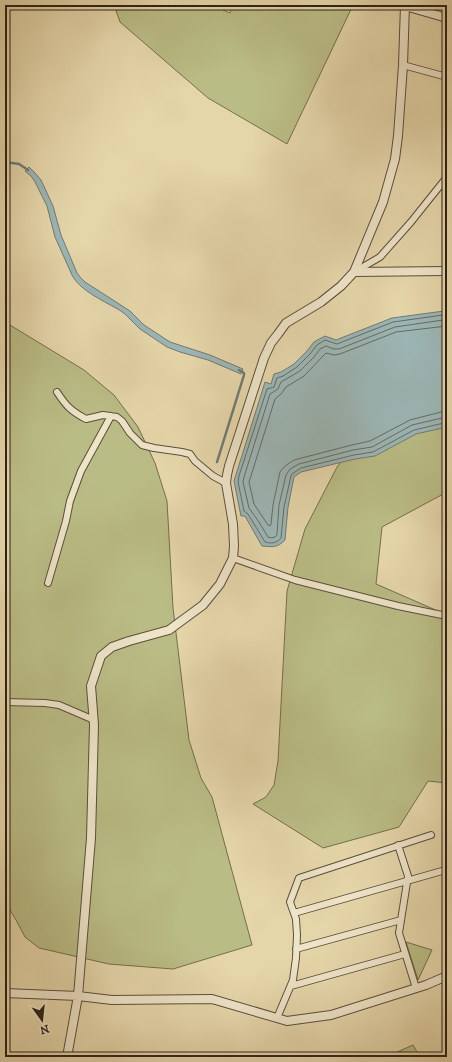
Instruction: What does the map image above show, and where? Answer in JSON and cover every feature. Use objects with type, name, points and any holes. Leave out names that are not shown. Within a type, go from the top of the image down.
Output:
[{"type":"street","points":[[354,272],[383,202],[395,159],[400,122],[405,5],[447,18]]},
{"type":"street","points":[[403,65],[447,77]]},
{"type":"street","points":[[67,1057],[78,996],[91,838],[94,720],[91,686],[100,656],[112,647],[169,630],[203,606],[220,584],[233,558],[234,546],[233,524],[226,483],[227,475],[252,393],[264,358],[271,343],[286,323],[326,298],[341,286],[354,272],[380,258],[447,177]]},
{"type":"street","points":[[354,272],[447,271]]},
{"type":"street","points":[[57,392],[64,403],[74,413],[86,419],[103,415],[117,417],[142,445],[190,454],[195,461],[213,476],[226,483]]},
{"type":"street","points":[[48,583],[66,521],[70,501],[81,471],[111,416]]},
{"type":"street","points":[[233,558],[295,580],[398,606],[447,616]]},
{"type":"street","points":[[5,702],[59,705],[94,720]]},
{"type":"street","points":[[277,1018],[293,980],[296,949],[296,919],[290,902],[299,878],[431,835]]},
{"type":"street","points":[[398,845],[408,876],[398,933],[416,988]]},
{"type":"street","points":[[294,913],[442,871]]},
{"type":"street","points":[[296,949],[401,920]]},
{"type":"street","points":[[291,986],[405,954]]},
{"type":"street","points":[[5,993],[78,996],[112,1000],[212,999],[287,1021],[331,1015],[416,988],[447,976]]},
{"type":"green space","points":[[114,5],[212,5],[230,13],[232,5],[353,5],[287,144],[208,98],[120,22]]},
{"type":"green space","points":[[5,322],[84,370],[114,395],[138,427],[155,463],[167,501],[173,608],[189,740],[201,778],[212,797],[252,945],[173,969],[109,964],[39,948],[25,937],[5,902]]},
{"type":"green space","points":[[447,426],[447,492],[382,527],[376,584],[447,615],[447,783],[428,781],[399,827],[323,848],[253,804],[266,797],[274,785],[278,761],[287,591],[305,529],[337,467],[347,454],[390,435]]},
{"type":"green space","points":[[406,942],[432,950],[418,980]]},
{"type":"green space","points":[[413,1045],[420,1057],[386,1057]]},
{"type":"water","points":[[29,167],[41,180],[53,206],[61,235],[77,273],[85,282],[130,311],[144,325],[170,342],[210,355],[243,369],[241,374],[208,360],[167,347],[140,329],[121,311],[94,296],[81,286],[72,275],[55,237],[47,206],[35,182],[25,171]]},
{"type":"water","points":[[444,311],[447,312],[447,427],[416,434],[375,456],[355,459],[301,472],[294,477],[288,507],[285,540],[275,546],[262,546],[245,516],[241,516],[234,481],[265,382],[271,384],[274,374],[281,372],[294,364],[314,342],[325,336],[336,340],[392,318]]},
{"type":"waterway","points":[[5,162],[19,164],[28,170]]},
{"type":"waterway","points":[[217,462],[244,375],[244,373],[239,370]]}]
